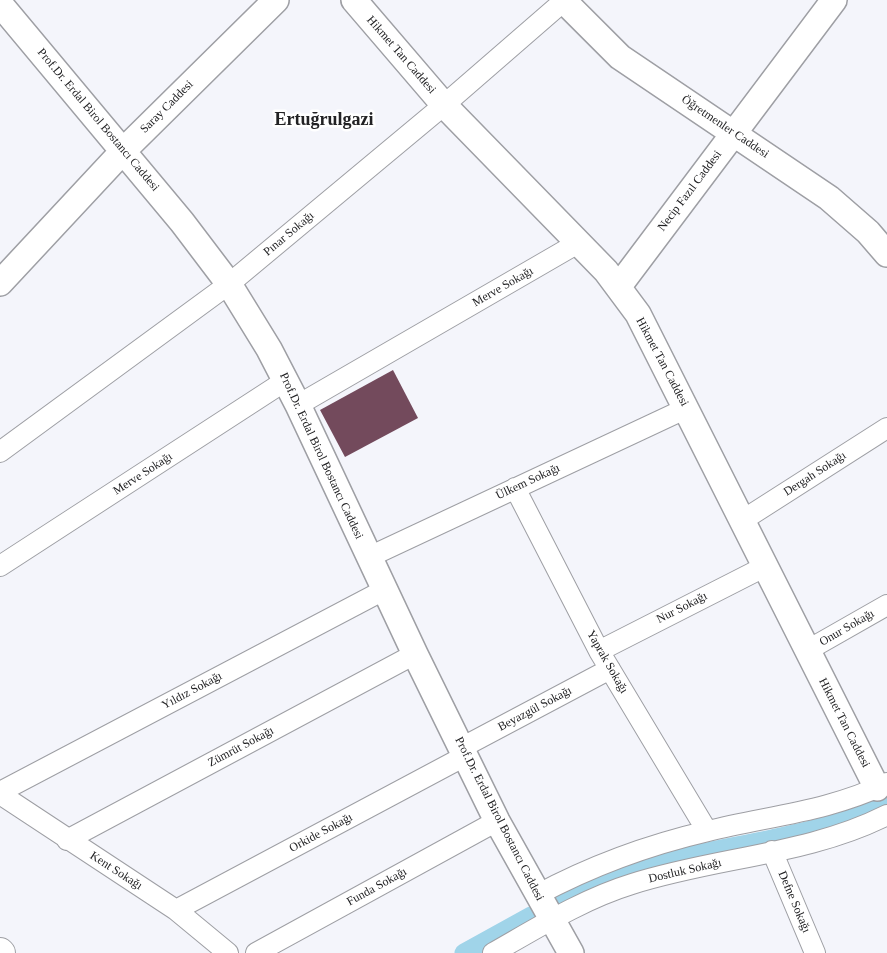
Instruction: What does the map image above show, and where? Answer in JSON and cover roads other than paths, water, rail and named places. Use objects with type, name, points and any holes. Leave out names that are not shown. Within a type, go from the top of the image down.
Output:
[{"type":"street","name":"Saray Caddesi","points":[[0,283],[124,150],[276,0]]},
{"type":"street","name":"Hikmet Tan Caddesi","points":[[354,0],[444,105],[618,286],[638,314],[808,650],[882,786]]},
{"type":"street","name":"Pınar Sokağı","points":[[0,452],[229,284],[444,105],[564,0]]},
{"type":"street","name":"Öğretmenler Caddesi","points":[[564,0],[620,57],[734,132],[850,214],[887,254]]},
{"type":"street","name":"Necip Fazıl Caddesi","points":[[618,286],[834,0]]},
{"type":"street","name":"Prof.Dr. Erdal Birol Bostancı Caddesi","points":[[0,4],[124,150],[229,284],[269,349],[298,405],[368,557],[463,752],[537,895],[571,953]]},
{"type":"street","name":"Merve Sokağı","points":[[298,405],[578,243]]},
{"type":"street","name":"Merve Sokağı","points":[[0,566],[285,381]]},
{"type":"street","name":"Ülkem Sokağı","points":[[368,557],[686,408]]},
{"type":"street","name":"Dergah Sokağı","points":[[743,520],[887,428]]},
{"type":"street","name":"Yaprak Sokağı","points":[[515,488],[599,651],[707,831]]},
{"type":"street","name":"Nur Sokağı","points":[[599,651],[766,566]]},
{"type":"street","name":"Yıldız Sokağı","points":[[0,793],[384,590]]},
{"type":"street","name":"Onur Sokağı","points":[[808,650],[887,605]]},
{"type":"street","name":"Zümrüt Sokağı","points":[[67,840],[415,654]]},
{"type":"street","name":"Beyazgül Sokağı","points":[[463,752],[610,669]]},
{"type":"street","name":"Orkide Sokağı","points":[[176,910],[463,752]]},
{"type":"street","points":[[537,895],[605,862],[707,831],[809,810],[882,786]]},
{"type":"street","name":"Kent Sokağı","points":[[0,793],[67,840],[176,910],[228,953]]},
{"type":"street","name":"Dostluk Sokağı","points":[[493,953],[584,903],[632,884],[833,837],[860,828],[887,815]]},
{"type":"street","name":"Funda Sokağı","points":[[256,953],[498,821]]},
{"type":"street","name":"Defne Sokağı","points":[[772,851],[815,953]]},
{"type":"waterway","points":[[558,900],[609,877],[690,855],[816,829],[859,815],[887,801]]},
{"type":"waterway","points":[[464,953],[531,916]]},
{"type":"district","name":"Ertuğrulgazi","points":[[324,120]]}]
